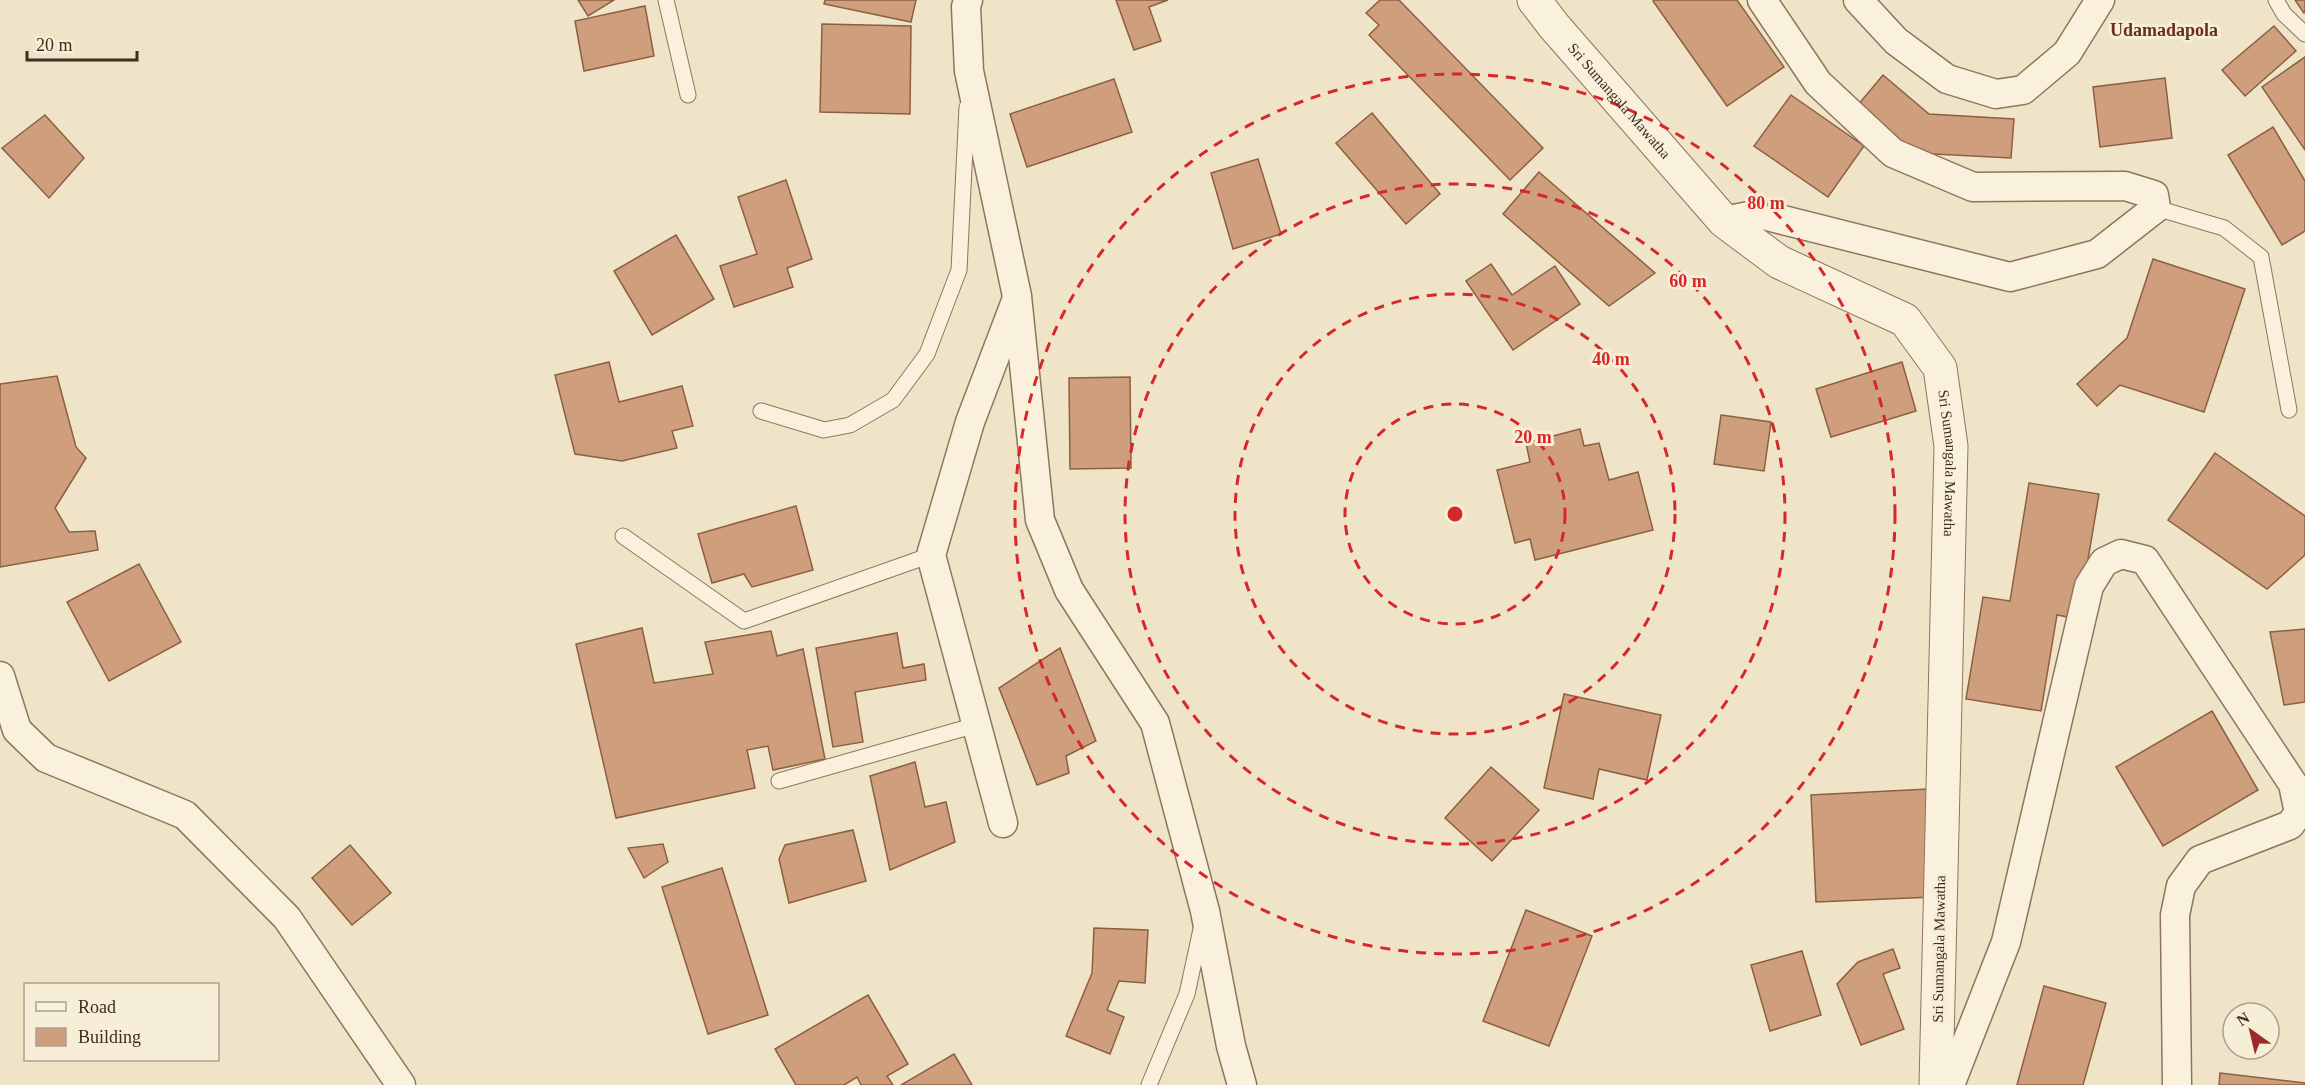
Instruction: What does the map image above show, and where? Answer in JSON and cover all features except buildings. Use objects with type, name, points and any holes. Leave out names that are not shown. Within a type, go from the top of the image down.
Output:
[{"type":"street","points":[[968,0],[966,7],[969,71],[1017,296],[1040,520],[1069,590],[1155,723],[1205,911],[1231,1046],[1242,1085]]},
{"type":"street","name":"Sri Sumangala Mawatha","points":[[1534,0],[1724,221],[1779,262],[1905,320],[1940,368],[1951,446],[1936,1085]]},
{"type":"street","points":[[1724,221],[1759,214],[2010,277],[2097,254],[2156,208],[2154,195],[2125,186],[1973,187],[1893,153],[1818,83],[1762,0]]},
{"type":"street","points":[[1858,0],[1896,41],[1947,79],[1996,94],[2023,90],[2067,53],[2100,0]]},
{"type":"street","points":[[1003,823],[931,555],[970,422],[1017,296]]},
{"type":"street","points":[[1950,1085],[2006,942],[2089,586],[2104,562],[2121,554],[2145,560],[2293,784],[2299,813],[2290,825],[2200,860],[2181,886],[2175,915],[2177,1085]]},
{"type":"street","points":[[0,676],[17,730],[46,758],[185,815],[287,918],[401,1085]]},
{"type":"lane","points":[[666,0],[688,95]]},
{"type":"lane","points":[[2276,0],[2284,14],[2305,34]]},
{"type":"lane","points":[[760,411],[824,430],[850,425],[893,400],[927,354],[958,270],[969,71]]},
{"type":"lane","points":[[2156,208],[2224,228],[2261,257],[2289,410]]},
{"type":"lane","points":[[623,536],[744,621],[931,555]]},
{"type":"lane","points":[[779,781],[976,725]]},
{"type":"lane","points":[[1149,1085],[1187,994],[1205,911]]},
{"type":"district","name":"Udamadapola","points":[[2164,30]]}]
